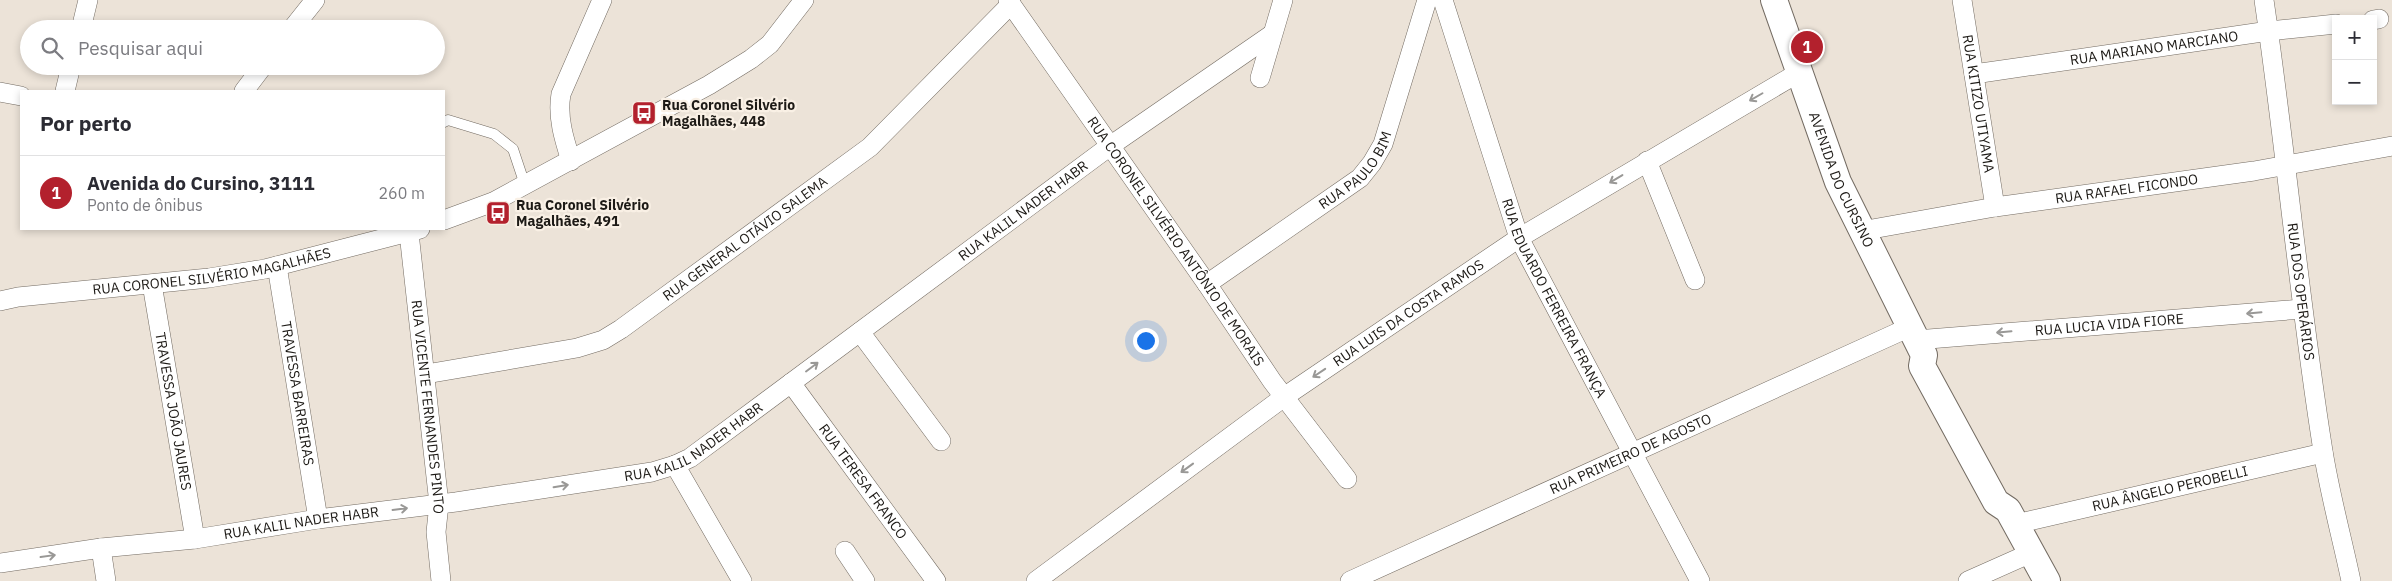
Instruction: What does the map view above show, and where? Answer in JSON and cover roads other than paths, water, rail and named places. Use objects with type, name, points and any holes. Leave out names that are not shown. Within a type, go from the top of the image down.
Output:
[{"type":"main road","name":"AVENIDA DO CURSINO","points":[[1774,0],[1798,73],[1838,182],[1861,231],[1916,340],[1933,359],[2009,497],[2012,517],[2047,581]]},
{"type":"street","points":[[82,20],[88,0]]},
{"type":"street","points":[[299,20],[315,0]]},
{"type":"street","points":[[571,161],[563,136],[559,107],[561,94],[602,0]]},
{"type":"street","points":[[445,220],[493,202],[709,85],[751,59],[781,32],[804,0]]},
{"type":"street","points":[[1260,78],[1271,35],[1283,0]]},
{"type":"street","name":"RUA PAULO BIM","points":[[1207,284],[1360,178],[1372,163],[1383,144],[1427,0]]},
{"type":"street","name":"RUA EDUARDO FERREIRA FRANÇA","points":[[1443,0],[1519,238],[1700,581]]},
{"type":"street","name":"RUA KITIZO UTIYAMA","points":[[1962,0],[1995,207]]},
{"type":"street","name":"RUA DOS OPERÁRIOS","points":[[2264,0],[2280,104],[2302,309],[2323,453],[2351,581]]},
{"type":"street","name":"RUA CORONEL SILVÉRIO ANTÔNIO DE MORAIS","points":[[1009,2],[1284,397],[1347,479]]},
{"type":"street","name":"RUA GENERAL OTÁVIO SALEMA","points":[[426,374],[577,348],[603,340],[621,329],[870,147],[1009,2]]},
{"type":"street","name":"RUA MARIANO MARCIANO","points":[[1974,74],[2269,31],[2332,24]]},
{"type":"street","name":"RUA KALIL NADER HABR","points":[[0,562],[102,548],[195,539],[318,519],[440,504],[652,472],[675,465],[690,458],[1110,146],[1271,35]]},
{"type":"street","name":"RUA LUIS DA COSTA RAMOS","points":[[1036,581],[1284,397],[1519,238],[1798,73]]},
{"type":"street","points":[[65,90],[69,75]]},
{"type":"street","points":[[245,90],[256,75]]},
{"type":"street","points":[[0,92],[20,96]]},
{"type":"street","name":"RUA RAFAEL FICONDO","points":[[1861,231],[1995,207],[2286,166],[2392,146]]},
{"type":"street","points":[[1647,161],[1695,280]]},
{"type":"street","name":"RUA VICENTE FERNANDES PINTO","points":[[414,231],[426,374],[440,504],[436,532],[441,581]]},
{"type":"street","name":"RUA CORONEL SILVÉRIO MAGALHÃES","points":[[0,301],[18,297],[209,278],[278,266],[414,231]]},
{"type":"street","name":"TRAVESSA BARREIRAS","points":[[278,266],[318,519]]},
{"type":"street","name":"TRAVESSA JOÃO JAURES","points":[[152,284],[195,539]]},
{"type":"street","name":"RUA LUCIA VIDA FIORE","points":[[1916,340],[2302,309]]},
{"type":"street","points":[[860,332],[941,441]]},
{"type":"street","name":"RUA PRIMEIRO DE AGOSTO","points":[[1350,581],[1632,455],[1916,340]]},
{"type":"street","name":"RUA TERESA FRANCO","points":[[791,382],[936,581]]},
{"type":"street","name":"RUA ÂNGELO PEROBELLI","points":[[2012,517],[2323,453]]},
{"type":"street","points":[[675,465],[742,581]]},
{"type":"street","points":[[102,548],[106,581]]},
{"type":"street","points":[[845,551],[865,581]]},
{"type":"street","points":[[1968,581],[2031,552]]},
{"type":"lane","points":[[445,122],[448,120],[494,134],[513,150],[525,185]]},
{"type":"place","name":"Avenida do Cursino, 3111","points":[[1807,47]]},
{"type":"place","name":"Rua Coronel Silvério Magalhães, 448","points":[[644,113]]},
{"type":"place","name":"Rua Coronel Silvério Magalhães, 491","points":[[498,213]]}]
